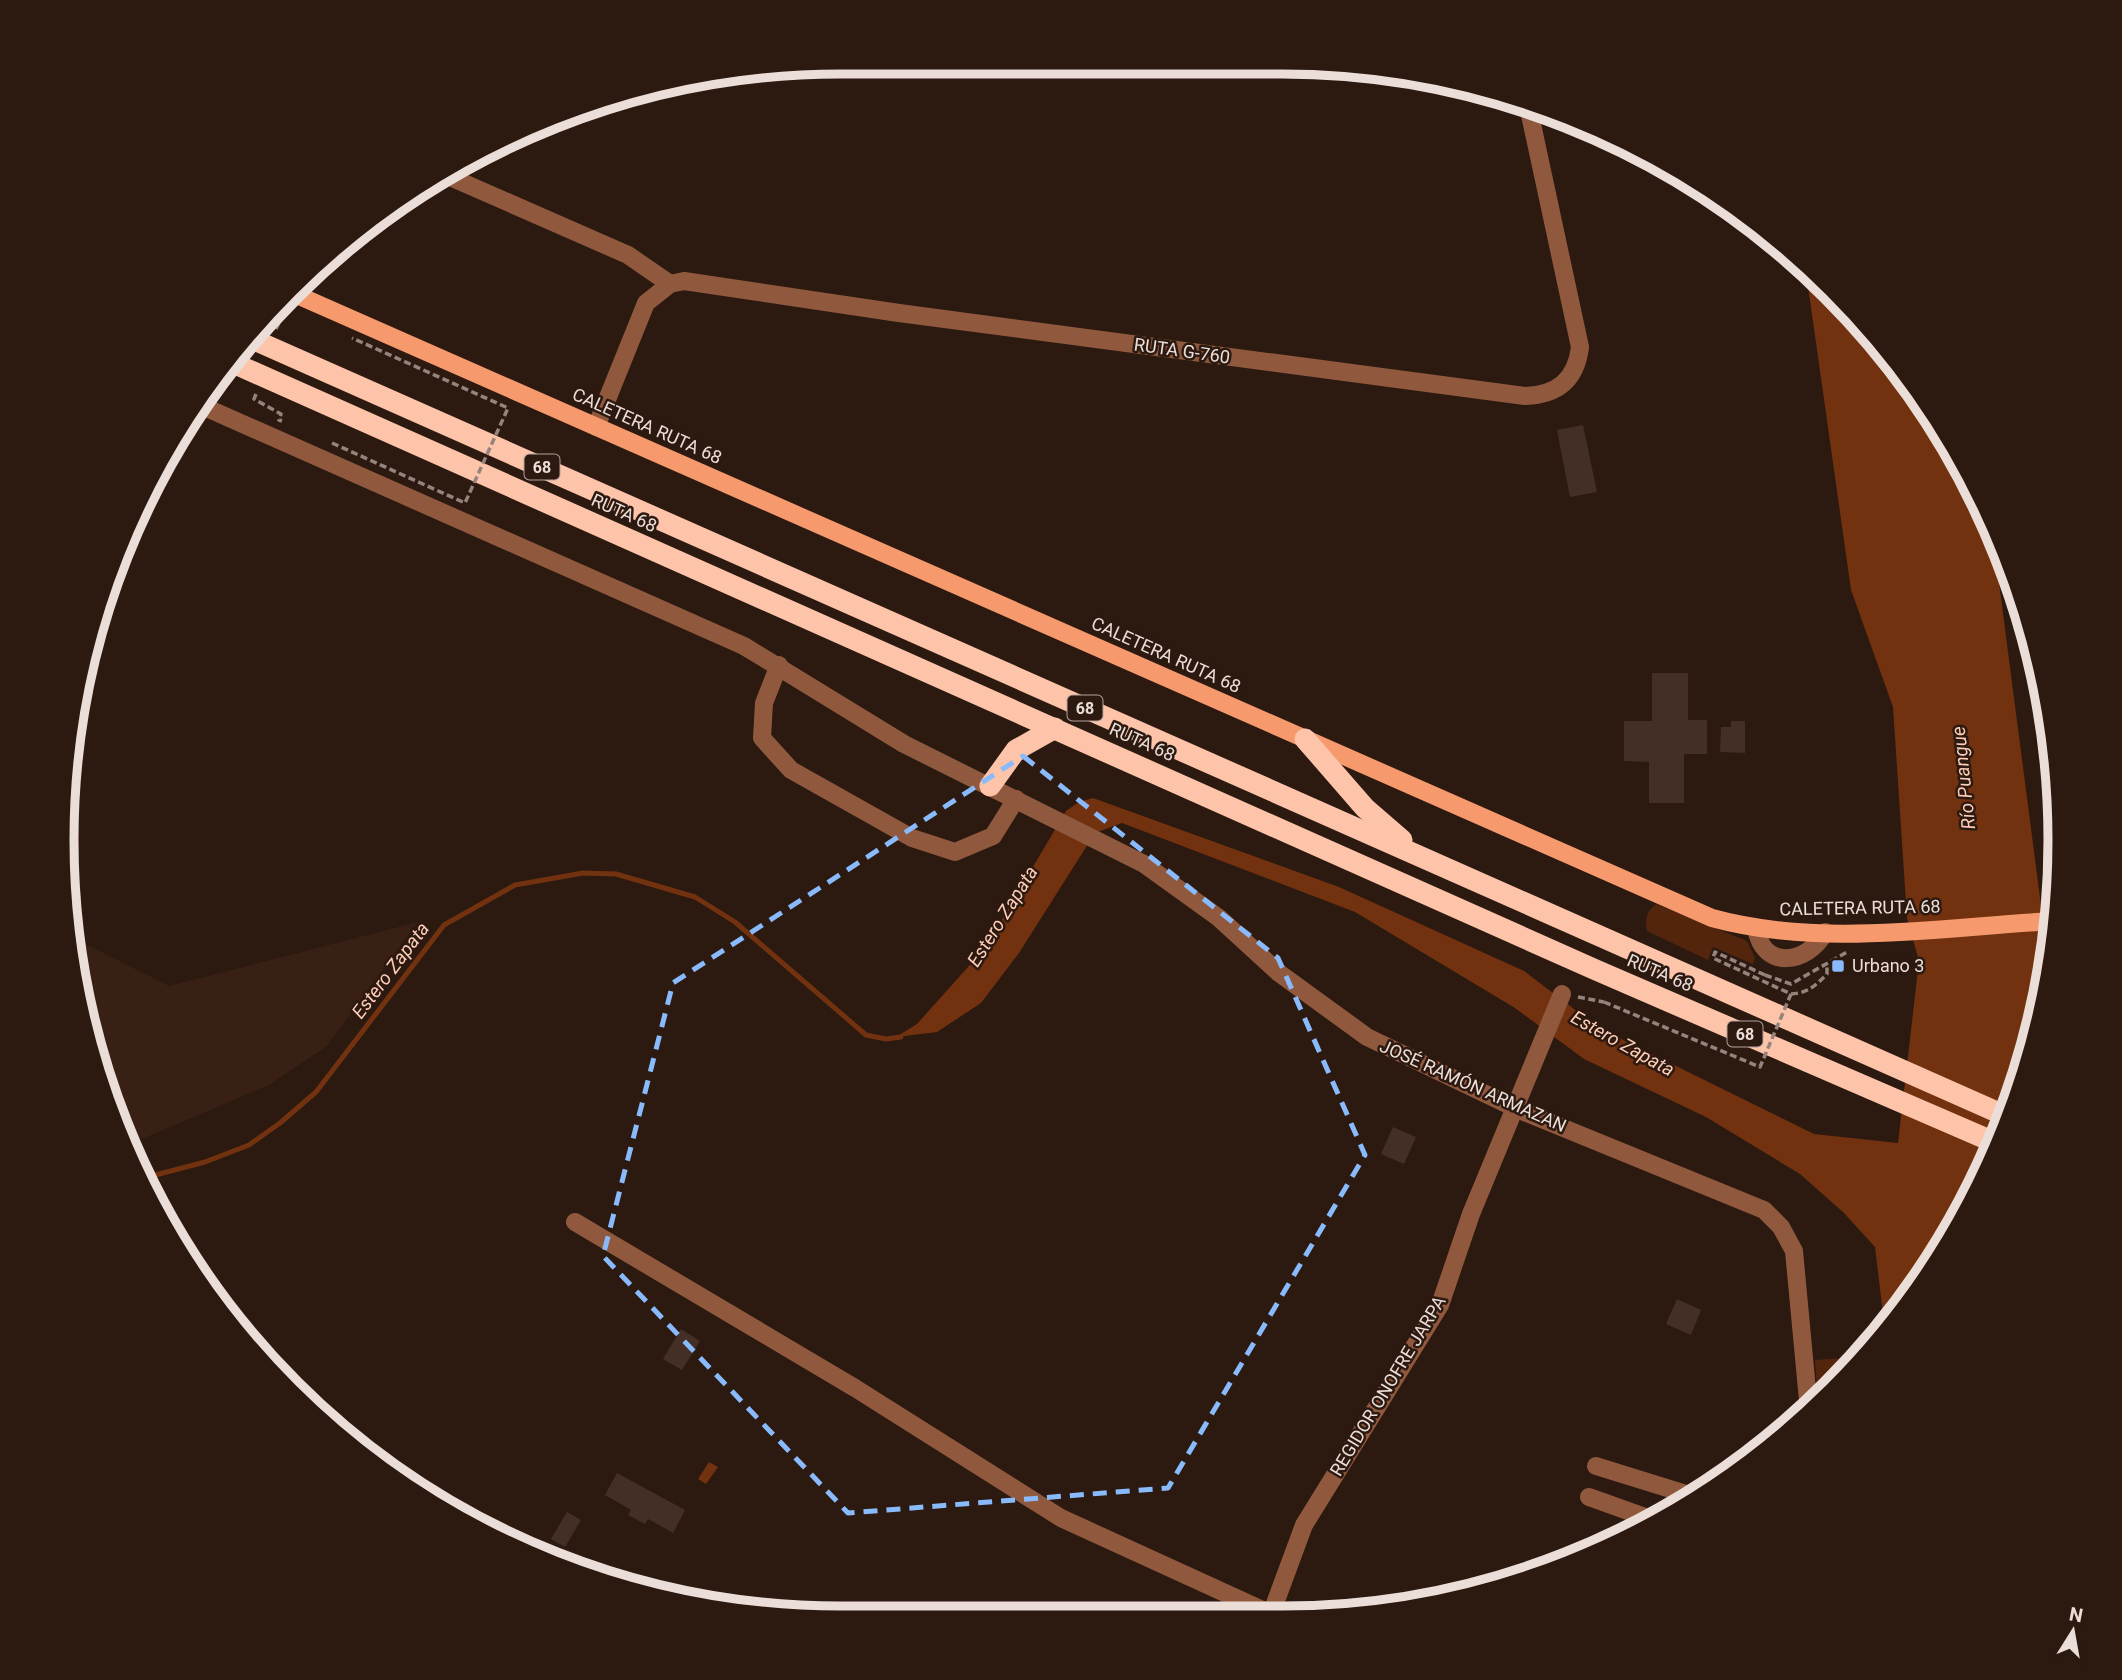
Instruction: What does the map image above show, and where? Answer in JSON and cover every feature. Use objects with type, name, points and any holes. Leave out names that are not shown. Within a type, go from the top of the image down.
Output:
[{"type":"highway","name":"RUTA 68","points":[[260,342],[1998,1112]]},
{"type":"highway","name":"RUTA 68","points":[[238,365],[1596,970],[1987,1139]]},
{"type":"highway","points":[[990,786],[1016,750],[1055,728]]},
{"type":"highway","points":[[1305,739],[1365,808],[1423,857]]},
{"type":"main road","name":"CALETERA RUTA 68","points":[[300,296],[1689,909],[1756,928],[1825,932],[2044,922]]},
{"type":"street","name":"RUTA G-760","points":[[670,284],[702,282],[899,313],[1524,396],[1543,395],[1567,382],[1578,359],[1580,347],[1530,115]]},
{"type":"street","points":[[453,179],[628,255],[670,284],[646,303],[597,427]]},
{"type":"street","points":[[207,408],[713,631],[779,665],[877,728],[990,786]]},
{"type":"street","points":[[779,665],[764,703],[762,738],[791,770],[803,777],[912,838],[955,852],[993,836],[1016,799]]},
{"type":"street","name":"JOSÉ RAMÓN ARMAZAN","points":[[990,786],[1099,840],[1175,885],[1219,918],[1279,973],[1367,1037],[1517,1109],[1754,1204],[1773,1218],[1789,1239],[1797,1265],[1808,1397]]},
{"type":"street","points":[[1756,928],[1764,948],[1776,958],[1787,960],[1807,953],[1825,932]]},
{"type":"street","name":"REGIDOR ONOFRE JARPA","points":[[1274,1606],[1304,1525],[1440,1305],[1471,1214],[1517,1109],[1539,1046],[1562,994]]},
{"type":"street","points":[[575,1222],[855,1388],[1061,1518],[1249,1606]]},
{"type":"street","points":[[1596,1466],[1683,1493]]},
{"type":"street","points":[[1589,1497],[1642,1516]]},
{"type":"path","points":[[286,311],[296,316]]},
{"type":"path","points":[[260,342],[277,320]]},
{"type":"path","points":[[321,438],[465,503],[508,408],[341,334]]},
{"type":"path","points":[[263,377],[254,398],[281,414],[279,420],[289,425]]},
{"type":"path","points":[[1827,965],[1827,974],[1815,986],[1806,993],[1791,994],[1713,958],[1715,952],[1791,984],[1857,948]]},
{"type":"path","points":[[1562,994],[1604,1002],[1760,1067],[1791,994]]},
{"type":"highlighted area","points":[[1023,756],[1278,958],[1365,1155],[1168,1488],[848,1513],[603,1256],[673,983]]},
{"type":"shaded area","points":[[1656,904],[1747,941],[1755,958],[1753,964],[1713,947],[1708,960],[1647,931],[1647,916]]},
{"type":"shaded area","points":[[418,922],[327,1046],[269,1085],[136,1142],[114,1086],[100,1038],[88,990],[80,941],[169,986]]},
{"type":"shaded area","points":[[1846,1358],[1817,1388],[1815,1360]]},
{"type":"water","name":"Río Puangue","points":[[1808,283],[1858,335],[1890,373],[1919,414],[1969,501],[1997,564],[2044,925],[2034,990],[2022,1038],[1990,1133],[1946,1223],[1883,1315],[1875,1247],[1844,1213],[1800,1174],[1706,1117],[1584,1059],[1515,1008],[1355,912],[1122,823],[1095,833],[1019,953],[981,1003],[937,1032],[896,1037],[917,1024],[985,948],[1066,811],[1079,802],[1093,798],[1339,887],[1524,971],[1599,1028],[1814,1134],[1898,1143],[1919,961],[1907,918],[1893,707],[1851,590]]},
{"type":"water","points":[[709,1462],[718,1467],[706,1484],[698,1479]]},
{"type":"building","points":[[1583,425],[1597,492],[1570,497],[1557,430]]},
{"type":"building","points":[[1652,673],[1688,673],[1688,720],[1707,720],[1707,754],[1684,754],[1684,803],[1649,803],[1649,762],[1624,761],[1624,721],[1652,721]]},
{"type":"building","points":[[1731,721],[1745,721],[1745,753],[1720,752],[1721,727],[1731,727]]},
{"type":"building","points":[[1393,1127],[1416,1137],[1404,1164],[1381,1154]]},
{"type":"building","points":[[1677,1299],[1701,1310],[1691,1335],[1666,1324]]},
{"type":"building","points":[[681,1329],[700,1341],[682,1370],[663,1359]]},
{"type":"building","points":[[617,1473],[685,1510],[673,1533],[648,1519],[645,1524],[628,1515],[631,1510],[605,1495]]},
{"type":"building","points":[[567,1512],[581,1520],[565,1547],[551,1539]]},
{"type":"waterway","name":"Estero Zapata","points":[[152,1176],[205,1162],[249,1145],[280,1123],[316,1092],[444,925],[515,885],[583,873],[616,874],[695,897],[735,922],[866,1035],[886,1039],[901,1037]]},
{"type":"place","name":"Urbano 3","points":[[1838,966]]}]
